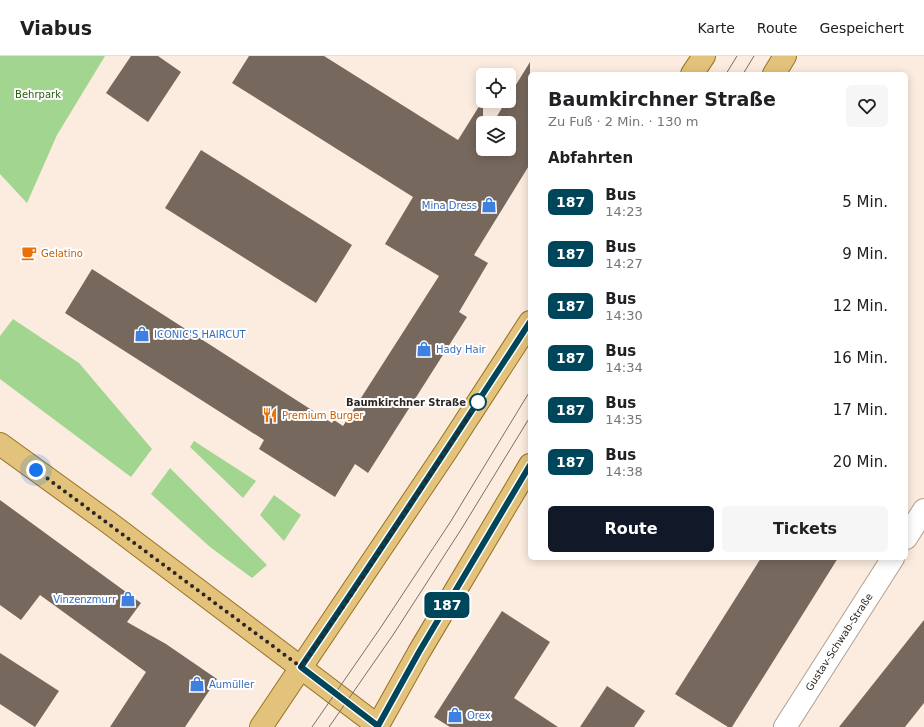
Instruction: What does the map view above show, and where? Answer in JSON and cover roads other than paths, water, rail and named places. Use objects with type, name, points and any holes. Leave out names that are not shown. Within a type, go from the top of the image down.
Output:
[{"type":"main road","points":[[693,72],[704,56]]},
{"type":"main road","points":[[775,72],[786,56]]},
{"type":"main road","points":[[261,727],[442,457],[528,325]]},
{"type":"main road","points":[[0,444],[108,522],[378,726],[419,652],[528,468]]},
{"type":"street","points":[[908,535],[924,510]]},
{"type":"street","name":"Gustav-Schwab-Straße","points":[[785,727],[892,560]]},
{"type":"tram line","points":[[727,72],[737,56]]},
{"type":"tram line","points":[[744,72],[754,56]]},
{"type":"tram line","points":[[312,727],[381,627],[451,521],[528,394]]},
{"type":"tram line","points":[[329,727],[393,635],[462,528],[528,420]]},
{"type":"place","name":"Mina Dress","points":[[489,205]]},
{"type":"place","name":"Gelatino","points":[[29,253]]},
{"type":"place","name":"ICONIC'S HAIRCUT","points":[[142,334]]},
{"type":"place","name":"Hady Hair","points":[[424,349]]},
{"type":"place","name":"Baumkirchner Straße","points":[[478,402]]},
{"type":"place","name":"Premium Burger","points":[[270,415]]},
{"type":"place","name":"Vinzenzmurr","points":[[128,599]]},
{"type":"place","name":"Aumüller","points":[[197,684]]},
{"type":"place","name":"Orex","points":[[455,715]]},
{"type":"park label","name":"Behrpark","points":[[38,94]]}]
